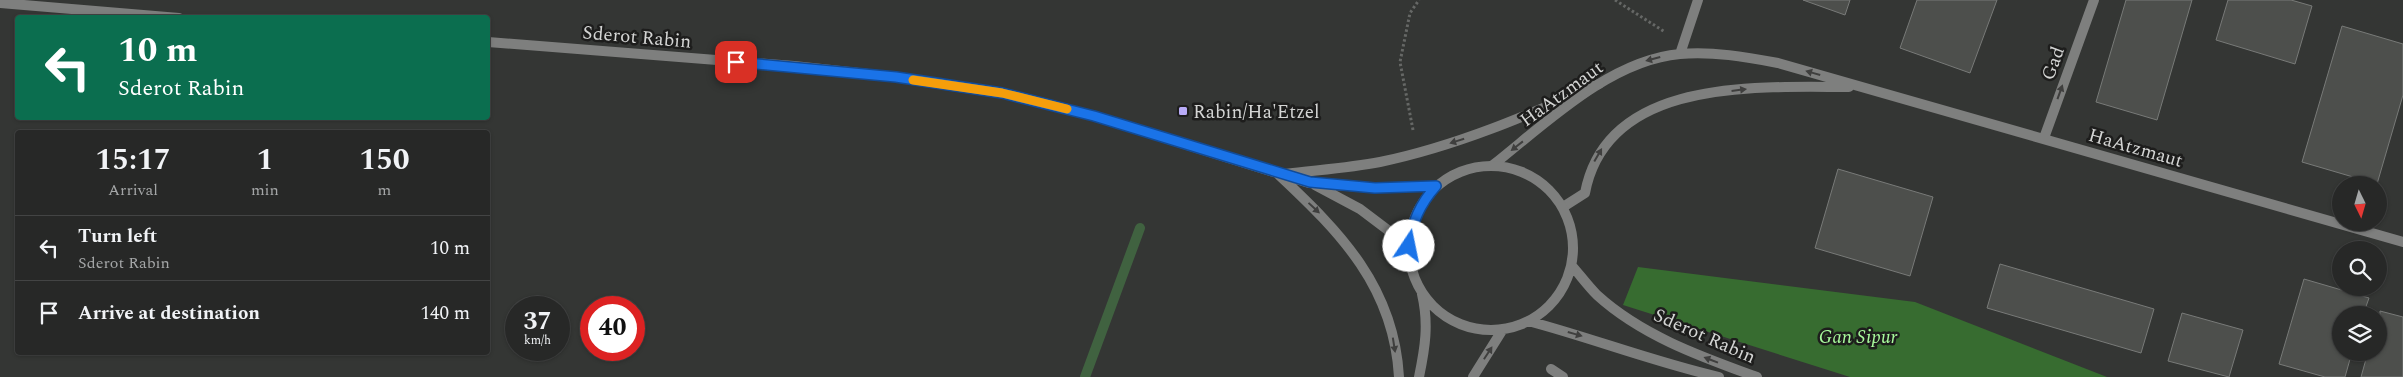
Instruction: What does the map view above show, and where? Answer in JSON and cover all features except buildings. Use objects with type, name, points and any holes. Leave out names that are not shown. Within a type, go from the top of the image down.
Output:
[{"type":"street","points":[[1681,49],[1698,0]]},
{"type":"street","name":"Gad","points":[[2044,138],[2094,0]]},
{"type":"street","points":[[0,3],[143,15]]},
{"type":"street","name":"Sderot Rabin","points":[[490,42],[794,66],[896,77],[1002,93],[1094,116],[1278,174],[1310,182],[1375,188],[1436,186]]},
{"type":"street","name":"HaAtzmaut","points":[[1493,165],[1599,84],[1641,63],[1681,49],[1778,63],[2403,242]]},
{"type":"street","points":[[1278,174],[1348,167],[1417,152],[1519,119],[1599,84]]},
{"type":"street","name":"HaAtzmaut","points":[[1563,207],[1585,193],[1589,172],[1597,154],[1617,130],[1637,116],[1665,103],[1743,89],[1860,86]]},
{"type":"street","points":[[1419,377],[1427,334],[1427,315],[1420,289],[1414,276],[1409,246],[1411,230],[1417,213],[1425,199],[1436,186],[1453,174],[1472,168],[1493,165],[1514,169],[1533,177],[1550,190],[1563,207],[1571,225],[1574,246],[1572,266],[1563,288],[1556,298],[1538,315],[1528,321],[1503,329],[1478,329],[1456,321],[1436,307],[1420,289]]},
{"type":"street","points":[[1278,174],[1330,225],[1356,255],[1378,290],[1392,328],[1399,377]]},
{"type":"street","name":"Sderot Rabin","points":[[1310,182],[1360,209],[1409,246]]},
{"type":"street","name":"Sderot Rabin","points":[[1572,266],[1598,295],[1634,322],[1665,340],[1757,377]]},
{"type":"street","name":"Sderot Rabin","points":[[1528,321],[1685,369],[1719,377]]},
{"type":"street","points":[[1472,377],[1503,329]]},
{"type":"street","points":[[1551,368],[1563,377]]},
{"type":"path","points":[[1417,152],[1400,62],[1410,13],[1419,0]]},
{"type":"path","points":[[1615,0],[1681,49]]},
{"type":"green space","name":"Gan Sipur","points":[[1638,267],[1915,302],[2107,377],[1850,377],[1623,305]]},
{"type":"waterway","points":[[1085,377],[1140,228]]},
{"type":"slow traffic","points":[[913,80],[1002,93],[1067,109]]},
{"type":"place","name":"Rabin/Ha'Etzel","points":[[1183,111]]},
{"type":"route","points":[[736,62],[896,77],[1002,93],[1094,116],[1278,174],[1310,182],[1375,188],[1436,186],[1425,199],[1417,213],[1411,230],[1409,246]]}]
